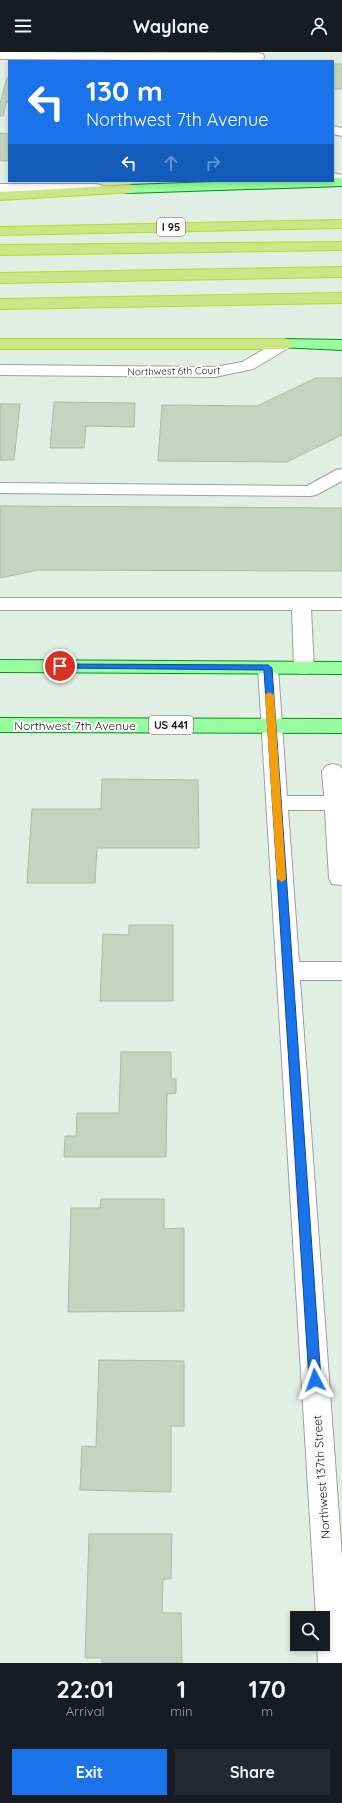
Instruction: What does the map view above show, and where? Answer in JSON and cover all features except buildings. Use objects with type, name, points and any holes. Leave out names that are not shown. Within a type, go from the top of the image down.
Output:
[{"type":"highway","points":[[0,196],[128,189]]},
{"type":"highway","name":"I 95","points":[[0,230],[342,224]]},
{"type":"highway","points":[[0,250],[342,246]]},
{"type":"highway","points":[[0,278],[342,272]]},
{"type":"highway","points":[[0,304],[342,298]]},
{"type":"highway","points":[[0,344],[284,344]]},
{"type":"main road","points":[[128,189],[235,184],[342,182]]},
{"type":"main road","points":[[284,344],[342,344]]},
{"type":"main road","points":[[0,666],[342,668]]},
{"type":"main road","name":"Northwest 7th Avenue","points":[[0,725],[342,726]]},
{"type":"street","points":[[0,56],[258,57]]},
{"type":"street","points":[[0,188],[128,189]]},
{"type":"street","name":"Northwest 6th Court","points":[[0,370],[215,372],[247,366],[284,344]]},
{"type":"street","points":[[0,488],[310,491],[342,474]]},
{"type":"street","points":[[0,604],[342,604]]},
{"type":"street","points":[[301,604],[304,668]]},
{"type":"street","name":"Northwest 137th Street","points":[[268,668],[334,1663]]},
{"type":"street","points":[[333,771],[340,878]]},
{"type":"street","points":[[277,803],[335,802]]},
{"type":"street","points":[[288,971],[342,971]]},
{"type":"slow traffic","points":[[269,695],[282,879]]},
{"type":"route","points":[[60,666],[268,668],[315,1380]]}]
